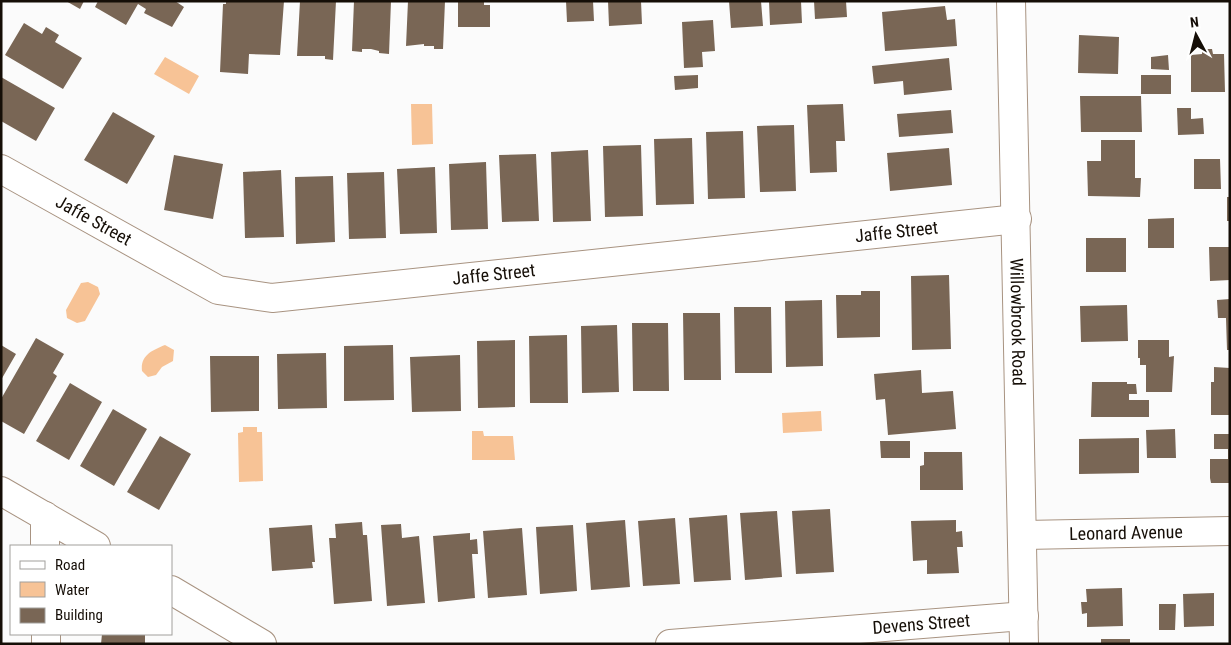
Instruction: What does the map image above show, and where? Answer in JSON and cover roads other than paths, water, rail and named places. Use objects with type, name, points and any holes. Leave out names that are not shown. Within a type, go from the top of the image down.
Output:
[{"type":"street","name":"Willowbrook Road","points":[[1011,1],[1024,535],[1024,644]]},
{"type":"street","name":"Jaffe Street","points":[[1,169],[218,290],[272,298],[1017,219]]},
{"type":"street","points":[[1,491],[94,545]]},
{"type":"street","points":[[45,516],[46,545]]},
{"type":"street","name":"Leonard Avenue","points":[[1024,535],[1230,531]]},
{"type":"street","points":[[172,591],[262,644]]},
{"type":"street","name":"Devens Street","points":[[670,644],[1024,616]]},
{"type":"water","points":[[165,57],[199,76],[189,94],[154,74]]},
{"type":"water","points":[[411,104],[432,104],[433,144],[412,145]]},
{"type":"water","points":[[88,282],[98,287],[100,294],[85,321],[77,323],[67,318],[66,310],[81,283]]},
{"type":"water","points":[[165,345],[174,350],[173,361],[162,367],[156,375],[148,377],[142,371],[145,357],[152,351]]},
{"type":"water","points":[[821,411],[822,431],[783,433],[782,413]]},
{"type":"water","points":[[243,427],[257,427],[257,432],[262,432],[263,481],[239,482],[238,433],[243,432]]},
{"type":"water","points":[[472,431],[483,431],[484,436],[513,436],[515,460],[472,460]]}]
